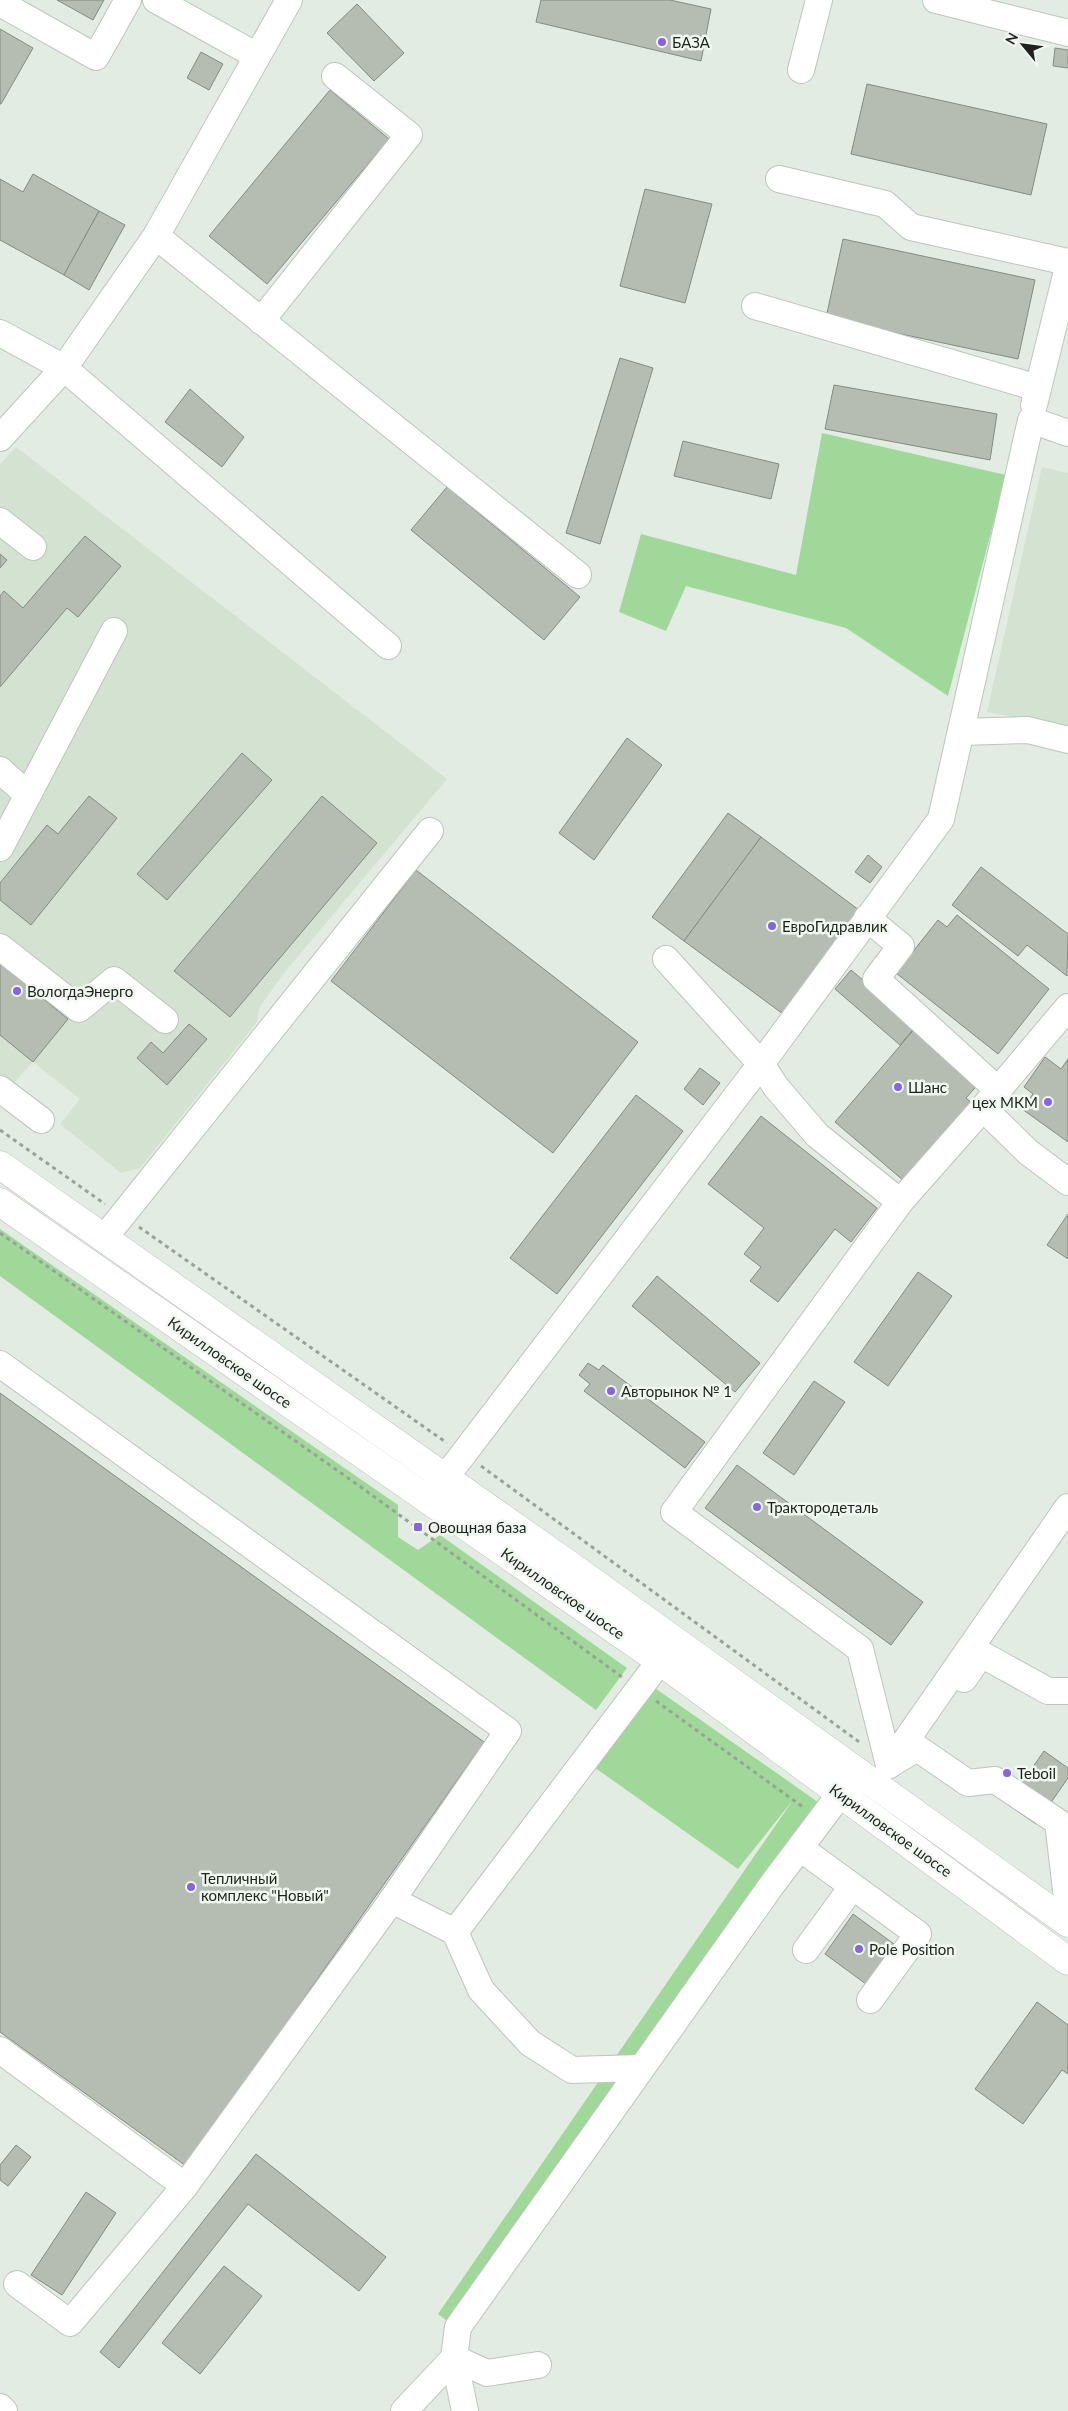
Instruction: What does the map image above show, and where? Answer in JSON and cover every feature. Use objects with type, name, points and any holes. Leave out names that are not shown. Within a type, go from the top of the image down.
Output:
[{"type":"main road","name":"Кирилловское шоссе","points":[[0,1165],[444,1476],[874,1773],[1068,1923]]},
{"type":"main road","name":"Кирилловское шоссе","points":[[0,1202],[660,1661],[1068,1961]]},
{"type":"street","points":[[0,4],[96,57],[128,0]]},
{"type":"street","points":[[156,0],[257,56]]},
{"type":"street","points":[[0,438],[64,368],[156,236],[289,0]]},
{"type":"street","points":[[801,70],[819,0]]},
{"type":"street","points":[[936,0],[1068,32]]},
{"type":"street","points":[[260,321],[409,136],[335,76]]},
{"type":"street","points":[[779,179],[885,204],[912,227],[1068,262]]},
{"type":"street","points":[[156,236],[578,575]]},
{"type":"street","points":[[429,1499],[444,1476],[761,1064],[941,818],[1038,388],[1068,267]]},
{"type":"street","points":[[755,306],[1038,388]]},
{"type":"street","points":[[0,334],[64,368],[388,646]]},
{"type":"street","points":[[1031,420],[1068,433]]},
{"type":"street","points":[[0,521],[34,547]]},
{"type":"street","points":[[0,848],[114,630]]},
{"type":"street","points":[[961,732],[1028,730],[1068,740]]},
{"type":"street","points":[[0,770],[28,794]]},
{"type":"street","points":[[105,1237],[430,831]]},
{"type":"street","points":[[867,918],[901,946],[876,979],[991,1099],[1028,1152],[1068,1182]]},
{"type":"street","points":[[0,947],[80,1009],[114,980],[165,1020]]},
{"type":"street","points":[[666,959],[761,1064],[776,1087],[817,1135],[900,1202]]},
{"type":"street","points":[[874,1773],[860,1650],[674,1512],[900,1202],[991,1099],[1068,1007]]},
{"type":"street","points":[[0,1089],[40,1120]]},
{"type":"street","points":[[0,1364],[508,1731],[392,1900],[184,2186],[70,2322],[18,2284]]},
{"type":"street","points":[[874,1773],[1068,1507]]},
{"type":"street","points":[[465,2411],[454,2358],[458,2327],[641,2068],[840,1792],[917,1748],[980,1654],[1048,1691],[1068,1691]]},
{"type":"street","points":[[455,1932],[660,1661]]},
{"type":"street","points":[[917,1748],[968,1783],[995,1780],[1058,1822],[1064,1842],[1068,1907]]},
{"type":"street","points":[[800,1848],[918,1934],[870,2000]]},
{"type":"street","points":[[806,1950],[852,1887]]},
{"type":"street","points":[[392,1900],[455,1932],[481,1990],[530,2042],[572,2070],[641,2068]]},
{"type":"street","points":[[0,2050],[184,2186]]},
{"type":"street","points":[[454,2358],[487,2373],[538,2365]]},
{"type":"street","points":[[404,2411],[454,2358]]},
{"type":"street","points":[[0,2407],[4,2411]]},
{"type":"path","points":[[0,1130],[462,1453],[874,1773]]},
{"type":"path","points":[[0,1234],[365,1490],[821,1820]]},
{"type":"shaded area","name":"ВологдаЭнерго","points":[[16,447],[447,779],[284,973],[259,1008],[257,1022],[140,1168],[121,1173],[60,1124],[80,1099],[33,1062],[12,1085],[0,1075],[0,464]]},
{"type":"shaded area","points":[[1042,467],[1068,473],[1068,727],[987,712]]},
{"type":"green space","points":[[822,433],[1006,475],[948,696],[846,628],[686,586],[666,631],[619,612],[641,534],[796,575]]},
{"type":"green space","points":[[0,1229],[398,1505],[398,1537],[418,1550],[440,1535],[627,1668],[596,1710],[0,1276]]},
{"type":"green space","points":[[652,1686],[818,1802],[450,2323],[438,2314],[793,1800],[738,1869],[591,1765]]},
{"type":"building","points":[[57,0],[104,0],[93,20]]},
{"type":"building","name":"БАЗА","points":[[541,0],[670,0],[711,9],[701,61],[536,22]]},
{"type":"building","points":[[357,4],[404,53],[374,81],[327,33]]},
{"type":"building","points":[[0,29],[33,48],[1,104],[0,104]]},
{"type":"building","points":[[1055,48],[1068,50],[1068,68],[1053,66]]},
{"type":"building","points":[[201,52],[223,64],[209,90],[187,78]]},
{"type":"building","points":[[867,84],[1047,124],[1031,195],[851,154]]},
{"type":"building","points":[[330,90],[389,139],[267,284],[209,236]]},
{"type":"building","points":[[33,174],[99,211],[64,275],[0,240],[0,179],[23,192]]},
{"type":"building","points":[[645,189],[712,204],[685,303],[620,286]]},
{"type":"building","points":[[99,211],[125,225],[89,290],[64,275]]},
{"type":"building","points":[[843,239],[1035,280],[1018,359],[826,318]]},
{"type":"building","points":[[620,358],[653,368],[600,544],[566,533]]},
{"type":"building","points":[[834,385],[997,414],[990,460],[825,429]]},
{"type":"building","points":[[190,389],[244,437],[222,467],[165,422]]},
{"type":"building","points":[[683,441],[779,464],[771,499],[674,476]]},
{"type":"building","points":[[447,487],[580,597],[544,640],[411,530]]},
{"type":"building","points":[[85,536],[121,566],[78,617],[67,608],[0,687],[0,596],[4,591],[23,608]]},
{"type":"building","points":[[0,554],[7,560],[0,568]]},
{"type":"building","points":[[627,738],[662,765],[594,860],[559,833]]},
{"type":"building","points":[[242,753],[272,780],[167,900],[137,874]]},
{"type":"building","points":[[89,796],[117,818],[31,925],[0,900],[0,883],[47,825],[58,834]]},
{"type":"building","points":[[322,796],[377,843],[230,1017],[174,971]]},
{"type":"building","points":[[728,813],[761,837],[684,941],[652,917]]},
{"type":"building","name":"ЕвроГидравлик","points":[[761,837],[859,910],[783,1014],[684,941]]},
{"type":"building","points":[[868,855],[882,867],[870,883],[855,872]]},
{"type":"building","points":[[981,867],[1068,934],[1067,976],[1027,945],[1018,956],[952,905]]},
{"type":"building","points":[[416,870],[638,1042],[553,1153],[331,981]]},
{"type":"building","points":[[957,915],[1049,989],[998,1054],[896,973],[938,920],[947,927]]},
{"type":"building","name":"ВологдаЭнерго","points":[[0,963],[68,1019],[33,1062],[0,1035]]},
{"type":"building","points":[[851,970],[917,1025],[900,1045],[835,989]]},
{"type":"building","points":[[189,1024],[207,1039],[167,1085],[137,1058],[151,1042],[163,1053]]},
{"type":"building","points":[[917,1026],[981,1081],[966,1098],[978,1108],[911,1187],[835,1122]]},
{"type":"building","name":"цех МКМ","points":[[1045,1057],[1061,1069],[1068,1059],[1068,1142],[1022,1109],[1033,1094],[1024,1087]]},
{"type":"building","points":[[700,1068],[720,1083],[703,1105],[684,1089]]},
{"type":"building","points":[[636,1095],[683,1131],[557,1294],[510,1258]]},
{"type":"building","points":[[761,1116],[877,1208],[851,1242],[835,1229],[778,1302],[750,1281],[761,1267],[744,1254],[764,1228],[708,1184]]},
{"type":"building","points":[[1068,1214],[1068,1259],[1047,1245]]},
{"type":"building","points":[[918,1272],[952,1296],[888,1386],[854,1362]]},
{"type":"building","points":[[657,1276],[760,1363],[735,1392],[632,1306]]},
{"type":"building","points":[[588,1363],[599,1370],[603,1365],[705,1442],[685,1468],[584,1391],[590,1384],[579,1375]]},
{"type":"building","points":[[814,1381],[845,1402],[794,1475],[763,1453]]},
{"type":"building","name":"Тепличный комплекс \"Новый\"","points":[[0,1393],[484,1742],[186,2166],[0,2032]]},
{"type":"building","points":[[737,1465],[923,1602],[891,1645],[705,1508]]},
{"type":"building","points":[[1044,1751],[1068,1768],[1068,1778],[1036,1824],[1007,1804]]},
{"type":"building","name":"Pole Position","points":[[853,1914],[894,1944],[866,1984],[825,1954]]},
{"type":"building","points":[[1037,2002],[1068,2025],[1068,2074],[1062,2070],[1023,2124],[975,2089]]},
{"type":"building","points":[[16,2145],[31,2157],[8,2186],[0,2180],[0,2165]]},
{"type":"building","points":[[256,2154],[386,2257],[359,2291],[248,2204],[119,2368],[100,2352]]},
{"type":"building","points":[[86,2192],[116,2213],[62,2295],[31,2275]]},
{"type":"building","points":[[224,2266],[262,2296],[200,2374],[162,2343]]},
{"type":"place","name":"БАЗА","points":[[662,42]]},
{"type":"place","name":"ЕвроГидравлик","points":[[772,926]]},
{"type":"place","name":"ВологдаЭнерго","points":[[17,991]]},
{"type":"place","name":"Шанс","points":[[898,1087]]},
{"type":"place","name":"цех МКМ","points":[[1048,1102]]},
{"type":"place","name":"Авторынок № 1","points":[[611,1391]]},
{"type":"place","name":"Трактородеталь","points":[[757,1507]]},
{"type":"place","name":"Овощная база","points":[[418,1527]]},
{"type":"place","name":"Teboil","points":[[1007,1773]]},
{"type":"place","name":"Тепличный комплекс \"Новый\"","points":[[191,1887]]},
{"type":"place","name":"Pole Position","points":[[859,1949]]}]
